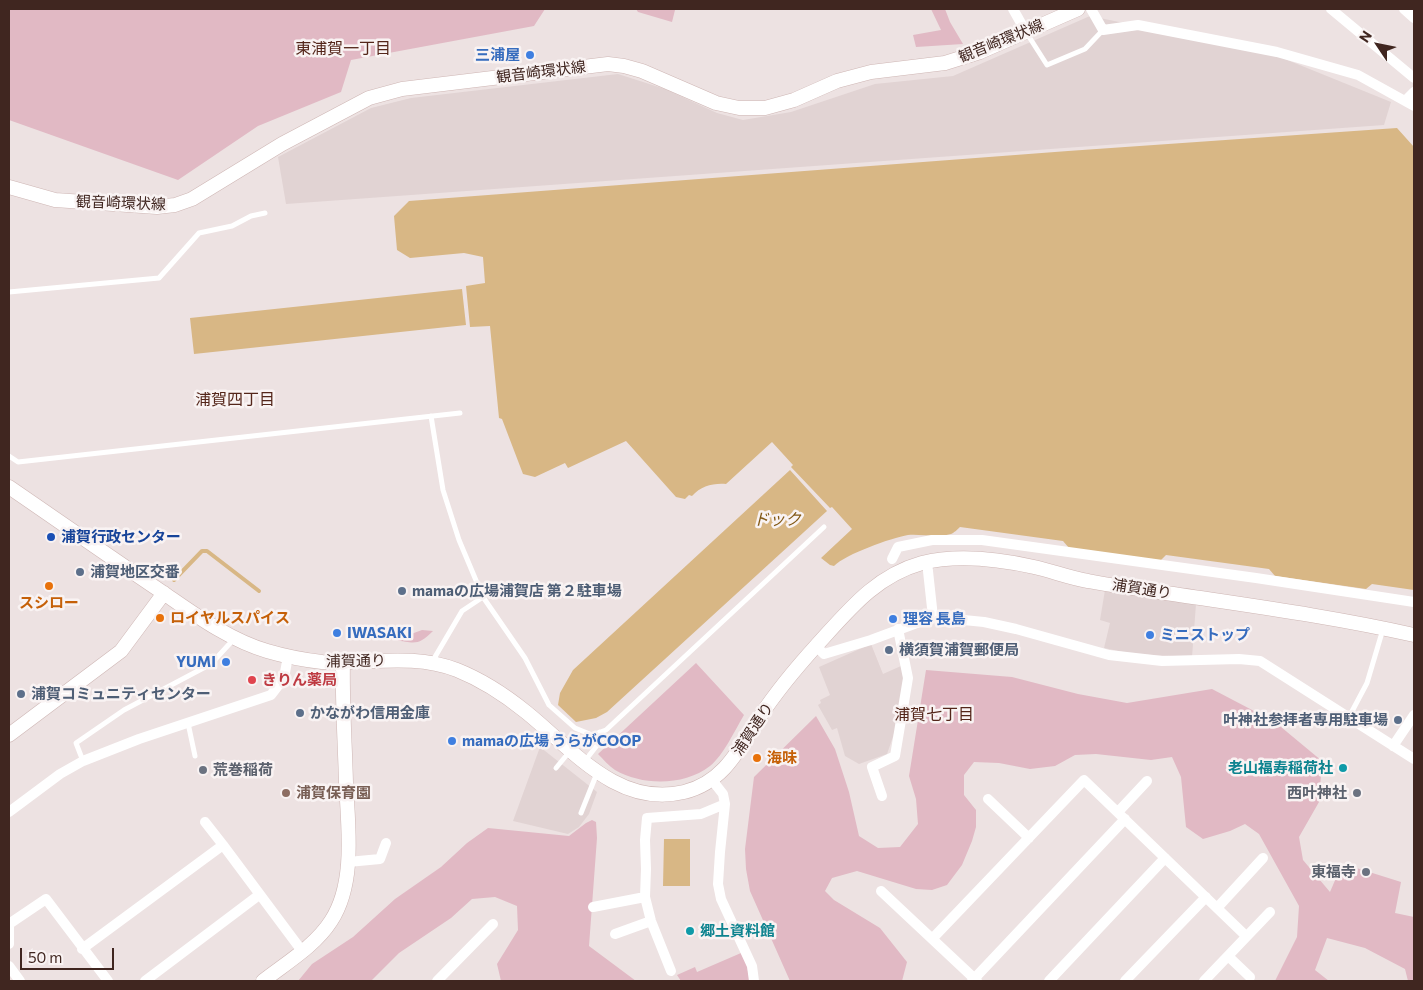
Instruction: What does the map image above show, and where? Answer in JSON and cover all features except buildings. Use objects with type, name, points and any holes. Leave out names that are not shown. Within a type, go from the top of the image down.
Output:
[{"type":"main road","name":"観音崎環状線","points":[[9,188],[55,200],[138,207],[176,205],[192,199],[282,144],[369,98],[402,89],[608,64],[642,71],[716,103],[739,108],[765,108],[794,100],[837,81],[871,72],[945,63],[980,52],[1078,9]]},
{"type":"main road","name":"浦賀通り","points":[[9,487],[164,593],[250,645],[288,656],[320,662],[404,660],[432,662],[456,669],[509,698],[584,762],[613,783],[647,794],[668,795],[689,791],[712,780],[736,757],[761,716],[791,676],[862,597],[877,584],[901,570],[950,557],[1022,565],[1088,582],[1383,628],[1414,636]]},
{"type":"main road","points":[[9,735],[121,651],[164,593]]},
{"type":"main road","points":[[263,981],[302,951],[330,922],[342,896],[348,862],[343,661]]},
{"type":"street","points":[[1013,9],[1026,32]]},
{"type":"street","points":[[1091,9],[1103,30],[1138,25],[1277,52],[1358,75],[1410,104],[1414,92]]},
{"type":"street","points":[[1331,9],[1414,78]]},
{"type":"street","points":[[1404,9],[1414,18]]},
{"type":"street","points":[[892,559],[898,547],[932,540],[982,540],[1414,602]]},
{"type":"street","points":[[927,562],[933,617]]},
{"type":"street","points":[[816,646],[824,654],[871,640],[933,617],[984,622],[1109,655],[1162,662],[1239,659],[1260,661],[1414,759]]},
{"type":"street","points":[[882,796],[872,767],[895,756],[908,678],[898,629]]},
{"type":"street","points":[[9,812],[60,774],[83,761],[139,739],[271,694],[284,678],[288,656]]},
{"type":"street","points":[[1394,746],[1414,715]]},
{"type":"street","points":[[712,780],[723,794],[725,804],[718,884],[721,899],[752,966],[754,981]]},
{"type":"street","points":[[932,939],[1084,780],[1246,936]]},
{"type":"street","points":[[880,891],[974,980],[1121,816],[1147,781]]},
{"type":"street","points":[[988,799],[1029,838]]},
{"type":"street","points":[[671,971],[651,921],[645,897],[644,840],[647,818],[701,814],[725,804]]},
{"type":"street","points":[[206,822],[302,951]]},
{"type":"street","points":[[348,862],[380,859],[386,843]]},
{"type":"street","points":[[82,949],[223,845]]},
{"type":"street","points":[[1049,981],[1165,858]]},
{"type":"street","points":[[1217,908],[1263,858]]},
{"type":"street","points":[[145,981],[259,895]]},
{"type":"street","points":[[593,907],[645,897]]},
{"type":"street","points":[[1126,981],[1206,897]]},
{"type":"street","points":[[9,944],[10,924],[46,899],[108,981]]},
{"type":"street","points":[[1204,981],[1270,912]]},
{"type":"street","points":[[615,934],[651,921]]},
{"type":"street","points":[[443,979],[493,924]]},
{"type":"street","points":[[1228,956],[1250,977]]},
{"type":"street","points":[[9,966],[20,981]]},
{"type":"lane","points":[[1026,32],[1047,66],[1085,50],[1103,30]]},
{"type":"lane","points":[[9,292],[159,278],[199,233],[232,226],[251,216],[265,213]]},
{"type":"lane","points":[[9,456],[18,462],[460,413]]},
{"type":"lane","points":[[431,416],[443,490],[459,540],[483,597],[525,658],[549,705],[575,728],[592,735],[606,730],[824,527]]},
{"type":"lane","points":[[432,662],[462,611],[483,597]]},
{"type":"lane","points":[[1349,717],[1366,683],[1383,628]]},
{"type":"lane","points":[[83,761],[76,743],[124,710],[211,664],[235,637]]},
{"type":"lane","points":[[188,723],[196,756]]},
{"type":"lane","points":[[584,762],[602,739],[600,732]]},
{"type":"lane","points":[[556,768],[570,750]]},
{"type":"lane","points":[[581,813],[598,773]]},
{"type":"shaded area","points":[[9,9],[545,9],[534,26],[351,60],[341,92],[258,126],[178,180],[9,120]]},
{"type":"shaded area","points":[[636,9],[675,10],[672,22],[638,12]]},
{"type":"shaded area","points":[[931,9],[945,9],[963,44],[916,47],[913,35],[941,30]]},
{"type":"shaded area","points":[[1090,16],[1270,53],[1391,102],[1384,125],[286,204],[278,157],[371,108],[411,98],[618,74],[665,89],[717,113],[743,120],[791,112],[875,84],[953,76]]},
{"type":"shaded area","name":"ミニストップ","points":[[1105,590],[1196,604],[1192,657],[1133,654],[1104,648],[1110,623],[1100,620]]},
{"type":"shaded area","points":[[422,630],[433,631],[424,639],[416,642],[395,640]]},
{"type":"shaded area","points":[[871,644],[883,674],[901,666],[904,680],[896,728],[887,754],[859,764],[845,756],[837,728],[832,730],[818,705],[821,703],[820,700],[830,695],[819,667]]},
{"type":"shaded area","points":[[696,663],[744,715],[720,756],[700,773],[676,780],[651,781],[638,779],[615,770],[598,754]]},
{"type":"shaded area","points":[[926,670],[1012,677],[1078,694],[1127,703],[1212,689],[1275,722],[1322,761],[1319,802],[1299,837],[1303,860],[1330,892],[1336,878],[1341,879],[1347,865],[1401,882],[1395,913],[1414,917],[1414,981],[1408,981],[1405,969],[1365,948],[1327,938],[1315,970],[1329,981],[1275,981],[1297,937],[1299,906],[1259,834],[1245,824],[1230,831],[1203,839],[1186,827],[1181,777],[1172,757],[1151,760],[1096,754],[1075,755],[1055,766],[1030,769],[999,763],[974,762],[964,775],[964,795],[976,810],[976,827],[962,865],[947,885],[932,890],[916,889],[857,871],[832,878],[825,891],[834,900],[880,928],[907,962],[902,981],[790,981],[750,891],[746,869],[745,849],[754,777],[816,716],[835,749],[849,792],[859,836],[878,848],[900,847],[918,824],[916,799],[909,776]]},
{"type":"shaded area","points":[[540,747],[597,792],[589,814],[579,827],[568,834],[513,821]]},
{"type":"shaded area","points":[[592,820],[596,822],[597,838],[589,946],[636,981],[501,981],[497,964],[518,930],[517,906],[495,897],[472,899],[451,918],[399,953],[371,981],[298,981],[312,964],[353,937],[395,899],[441,867],[467,843],[488,828],[569,836]]},
{"type":"shaded area","points":[[741,953],[746,961],[750,981],[681,981],[677,975],[695,967],[697,972]]},
{"type":"water","points":[[1397,128],[1414,147],[1414,590],[1372,584],[1366,589],[1275,576],[1269,569],[1166,555],[1160,561],[1069,548],[1063,541],[960,527],[946,535],[908,535],[891,539],[858,552],[834,566],[821,558],[852,529],[791,467],[793,465],[772,442],[726,484],[708,486],[692,496],[689,495],[685,499],[676,497],[626,441],[568,468],[565,463],[535,477],[523,474],[502,419],[499,418],[490,326],[470,327],[466,286],[485,283],[483,257],[464,253],[410,258],[397,250],[394,216],[409,201]]},
{"type":"water","points":[[462,289],[466,325],[194,354],[190,318]]},
{"type":"water","name":"ドック","points":[[790,470],[827,511],[607,712],[596,718],[576,722],[558,705],[560,693],[573,670]]},
{"type":"water","points":[[664,839],[690,839],[690,886],[663,886]]},
{"type":"waterway","points":[[174,580],[202,551],[207,551],[259,591]]},
{"type":"place","name":"三浦屋","points":[[530,55]]},
{"type":"place","name":"浦賀行政センター","points":[[51,537]]},
{"type":"place","name":"浦賀地区交番","points":[[80,572]]},
{"type":"place","name":"スシロー","points":[[49,586]]},
{"type":"place","name":"mamaの広場浦賀店 第２駐車場","points":[[402,591]]},
{"type":"place","name":"ロイヤルスパイス","points":[[160,618]]},
{"type":"place","name":"理容 長島","points":[[893,619]]},
{"type":"place","name":"IWASAKI","points":[[337,633]]},
{"type":"place","name":"ミニストップ","points":[[1150,635]]},
{"type":"place","name":"横須賀浦賀郵便局","points":[[889,650]]},
{"type":"place","name":"YUMI","points":[[226,662]]},
{"type":"place","name":"きりん薬局","points":[[252,680]]},
{"type":"place","name":"浦賀コミュニティセンター","points":[[21,694]]},
{"type":"place","name":"かながわ信用金庫","points":[[300,713]]},
{"type":"place","name":"叶神社参拝者専用駐車場","points":[[1398,720]]},
{"type":"place","name":"mamaの広場 うらがCOOP","points":[[452,741]]},
{"type":"place","name":"海味","points":[[757,758]]},
{"type":"place","name":"老山福寿稲荷社","points":[[1343,768]]},
{"type":"place","name":"荒巻稲荷","points":[[203,770]]},
{"type":"place","name":"浦賀保育園","points":[[286,793]]},
{"type":"place","name":"西叶神社","points":[[1357,793]]},
{"type":"place","name":"東福寺","points":[[1366,872]]},
{"type":"place","name":"郷土資料館","points":[[690,931]]},
{"type":"district","name":"東浦賀一丁目","points":[[343,49]]},
{"type":"district","name":"浦賀四丁目","points":[[235,400]]},
{"type":"district","name":"浦賀七丁目","points":[[934,715]]}]
